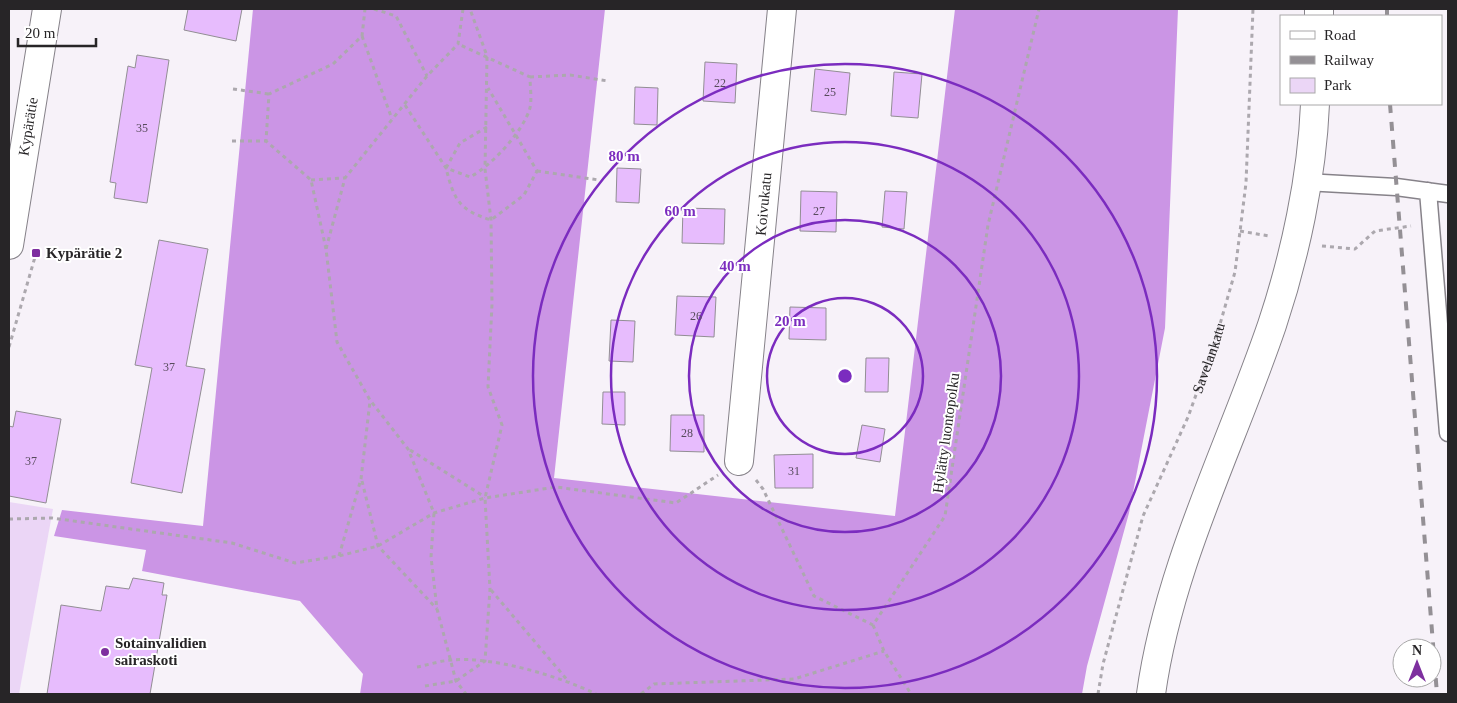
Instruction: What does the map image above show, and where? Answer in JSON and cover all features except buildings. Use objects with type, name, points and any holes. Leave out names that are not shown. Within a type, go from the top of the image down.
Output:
[{"type":"street","name":"Kypärätie","points":[[9,245],[47,9]]},
{"type":"street","name":"Koivukatu","points":[[739,461],[782,9]]},
{"type":"street","points":[[1151,694],[1156,655],[1189,542],[1272,326],[1297,242],[1315,105]]},
{"type":"lane","points":[[1305,182],[1396,187],[1448,194]]},
{"type":"lane","points":[[1428,192],[1448,433]]},
{"type":"path","points":[[365,9],[362,36],[392,119]]},
{"type":"path","points":[[374,9],[396,16],[426,76]]},
{"type":"path","points":[[326,249],[345,178],[392,119],[406,105],[426,76],[458,44],[463,9]]},
{"type":"path","points":[[470,9],[487,56],[485,169],[491,220],[492,304],[488,387],[502,425],[485,498],[490,589],[485,661]]},
{"type":"path","name":"Hylätty luontopolku","points":[[873,626],[945,516],[988,225],[1039,9]]},
{"type":"path","name":"Savelankatu","points":[[1098,694],[1103,664],[1143,516],[1188,417],[1214,345],[1235,272],[1246,183],[1253,9]]},
{"type":"path","points":[[233,89],[268,94],[333,64],[362,36]]},
{"type":"path","points":[[458,44],[530,77],[570,75],[608,81]]},
{"type":"path","points":[[446,168],[470,177],[485,169],[516,133],[530,108],[530,77]]},
{"type":"path","points":[[486,87],[516,133],[536,172]]},
{"type":"path","points":[[266,142],[268,94]]},
{"type":"path","points":[[406,105],[446,168],[452,193],[470,213],[491,220]]},
{"type":"path","points":[[446,168],[460,143],[487,127]]},
{"type":"path","points":[[232,142],[266,142],[311,180],[326,249],[337,342],[370,400],[408,449],[434,513],[431,557],[437,609],[456,681],[466,694]]},
{"type":"path","points":[[536,172],[599,180]]},
{"type":"path","points":[[491,220],[524,195],[536,172]]},
{"type":"path","points":[[311,180],[345,178]]},
{"type":"path","points":[[1240,231],[1336,249],[1354,249],[1375,232],[1399,226],[1430,225]]},
{"type":"path","points":[[339,556],[361,479],[370,400]]},
{"type":"path","points":[[408,449],[485,498]]},
{"type":"path","points":[[9,519],[52,518],[232,543],[296,563],[339,556],[378,546],[434,513],[485,498],[556,487],[676,503],[739,461],[763,489],[814,596],[873,626],[884,651],[911,694]]},
{"type":"path","points":[[361,479],[378,546],[437,609]]},
{"type":"path","points":[[490,589],[569,682]]},
{"type":"path","points":[[641,694],[654,684],[794,679],[884,651]]},
{"type":"path","points":[[417,667],[450,660],[485,661],[569,682],[596,694]]},
{"type":"path","points":[[425,686],[456,681],[485,661]]},
{"type":"green space","points":[[9,502],[53,509],[19,694],[9,694]]},
{"type":"shaded area","points":[[253,9],[605,9],[554,478],[895,516],[955,9],[1178,9],[1165,328],[1129,513],[1087,666],[1082,694],[360,694],[363,674],[300,601],[142,571],[146,550],[54,536],[62,510],[203,526]]},
{"type":"railway","points":[[1387,9],[1387,15]]},
{"type":"railway","points":[[1390,105],[1437,694]]},
{"type":"place","name":"Kypärätie 2","points":[[36,253]]},
{"type":"place","name":"Sotainvalidien sairaskoti","points":[[105,652]]}]
